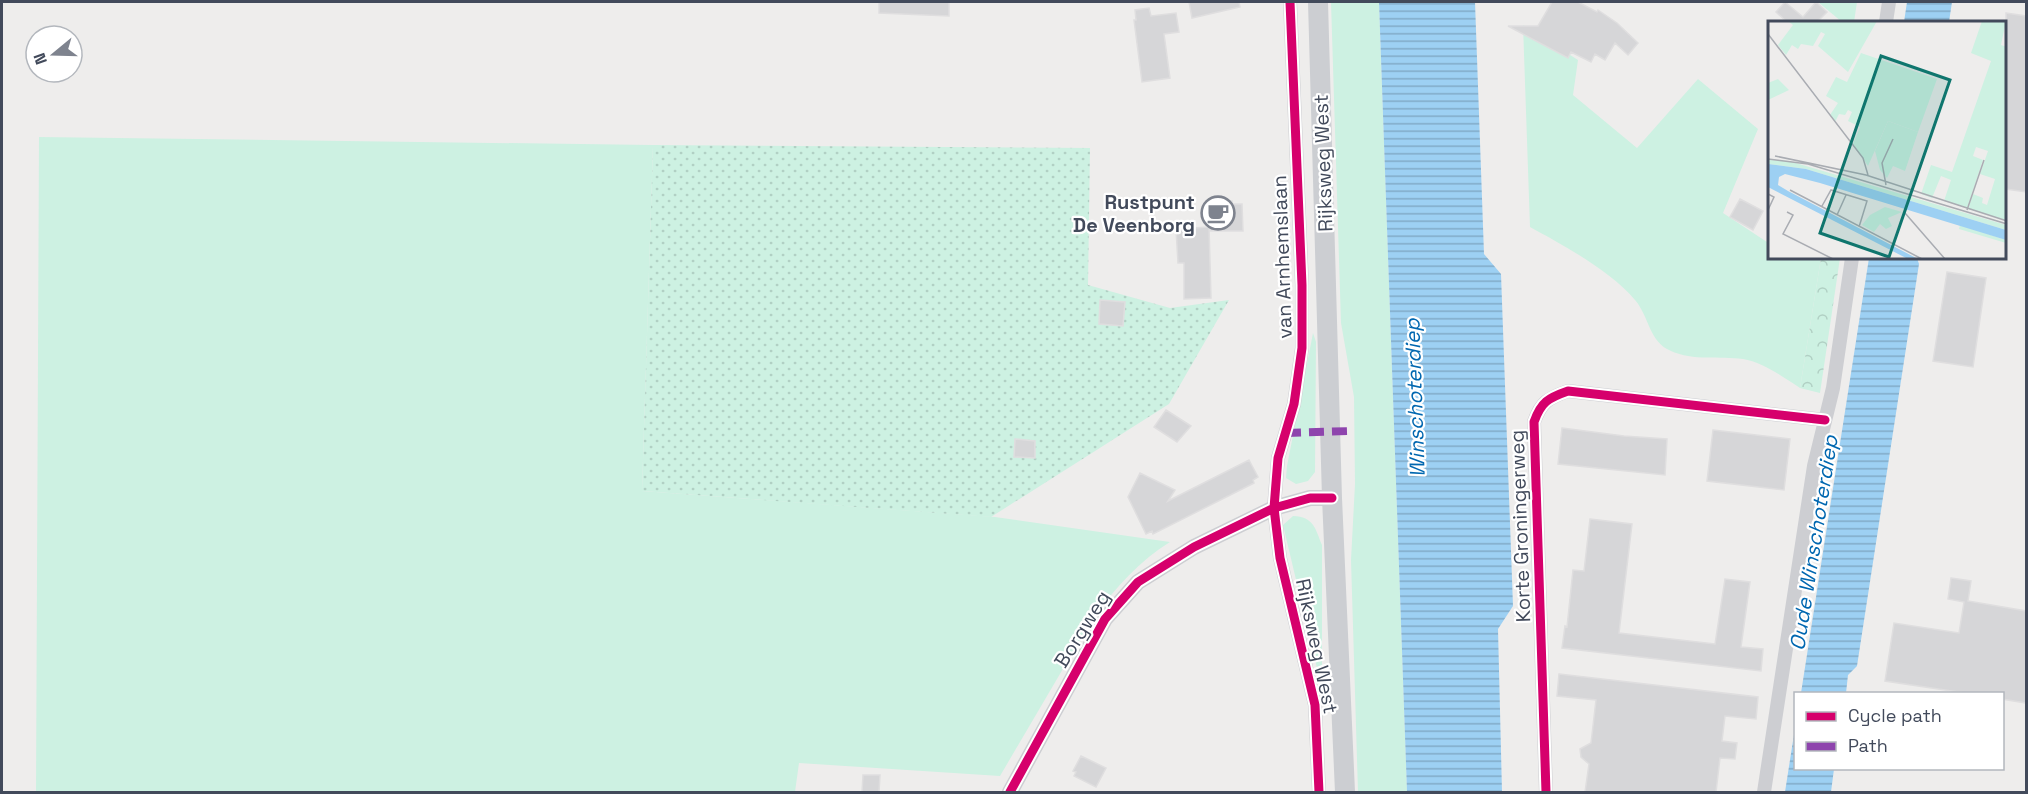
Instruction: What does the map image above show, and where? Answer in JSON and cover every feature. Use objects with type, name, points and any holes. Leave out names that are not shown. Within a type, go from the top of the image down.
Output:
[{"type":"main road","name":"Rijksweg West","points":[[1318,2],[1332,498],[1345,792]]},
{"type":"street","name":"van Arnhemslaan","points":[[1274,508],[1278,458],[1294,404],[1302,348],[1302,285],[1290,2]]},
{"type":"street","points":[[1886,21],[1889,2]]},
{"type":"street","points":[[1764,792],[1814,466],[1833,388],[1852,260]]},
{"type":"street","name":"Korte Groningerweg","points":[[1546,792],[1534,422],[1540,406],[1552,396],[1568,391],[1825,420]]},
{"type":"street","name":"Borgweg","points":[[1010,792],[1105,619],[1126,593],[1145,576],[1194,547],[1274,508],[1310,498],[1332,498]]},
{"type":"street","name":"Rijksweg West","points":[[1274,508],[1280,558],[1314,705],[1319,792]]},
{"type":"green space","points":[[1331,2],[1379,2],[1407,792],[1358,792],[1351,560],[1355,484],[1354,397],[1341,323]]},
{"type":"green space","points":[[1818,2],[1857,2],[1854,21],[1841,21]]},
{"type":"green space","points":[[1523,25],[1578,60],[1573,95],[1637,148],[1698,79],[1758,129],[1723,213],[1768,243],[1768,260],[1821,260],[1800,388],[1758,363],[1734,358],[1688,356],[1664,347],[1654,335],[1640,306],[1625,289],[1586,259],[1530,227]]},
{"type":"green space","points":[[39,137],[653,145],[642,491],[995,517],[1170,542],[1129,575],[1094,616],[1000,776],[799,763],[795,792],[36,792]]},
{"type":"green space","points":[[653,145],[1090,148],[1088,285],[1170,308],[1229,300],[1169,404],[991,517],[642,491]]},
{"type":"green space","points":[[1821,260],[1840,260],[1820,393],[1800,388]]},
{"type":"green space","points":[[1313,333],[1316,342],[1315,472],[1308,481],[1296,484],[1286,478],[1287,466]]},
{"type":"green space","points":[[1293,516],[1313,524],[1322,545],[1322,689],[1283,525]]},
{"type":"water","name":"Winschoterdiep","points":[[1379,2],[1475,2],[1484,254],[1501,274],[1513,606],[1498,629],[1502,792],[1407,792]]},
{"type":"water","points":[[1907,2],[1952,2],[1949,21],[1904,21]]},
{"type":"water","points":[[1869,260],[1918,260],[1919,264],[1857,666],[1848,675],[1846,692],[1801,692]]},
{"type":"water","points":[[1794,734],[1794,770],[1834,770],[1831,792],[1785,792]]},
{"type":"building","points":[[879,2],[949,2],[949,16],[879,13]]},
{"type":"building","points":[[1189,2],[1239,2],[1240,7],[1192,18]]},
{"type":"building","points":[[1552,2],[1578,2],[1597,12],[1598,10],[1617,23],[1638,43],[1628,55],[1615,43],[1605,60],[1595,54],[1591,62],[1571,52],[1568,58],[1508,26],[1538,26]]},
{"type":"building","points":[[1785,2],[1803,17],[1816,2],[1827,12],[1818,21],[1786,21],[1776,12]]},
{"type":"building","points":[[1149,8],[1151,16],[1176,13],[1179,32],[1164,34],[1170,78],[1142,82],[1134,20],[1136,20],[1135,10]]},
{"type":"building","points":[[2006,13],[2026,16],[2026,192],[2007,189]]},
{"type":"building","points":[[1740,199],[1763,211],[1753,230],[1730,217]]},
{"type":"building","points":[[1232,201],[1232,204],[1242,204],[1243,231],[1210,231],[1209,202]]},
{"type":"building","points":[[1209,227],[1211,298],[1184,299],[1184,263],[1178,263],[1176,229]]},
{"type":"building","points":[[1947,272],[1986,278],[1973,367],[1933,361]]},
{"type":"building","points":[[1100,300],[1125,302],[1123,326],[1099,324]]},
{"type":"building","points":[[1166,410],[1191,426],[1177,442],[1154,427]]},
{"type":"building","points":[[1562,428],[1667,439],[1665,475],[1558,464]]},
{"type":"building","points":[[1713,430],[1790,439],[1784,490],[1707,481]]},
{"type":"building","points":[[1015,439],[1035,441],[1035,458],[1014,457]]},
{"type":"building","points":[[1249,460],[1258,477],[1253,480],[1254,483],[1153,534],[1152,531],[1146,534],[1128,497],[1140,473],[1175,490],[1168,501]]},
{"type":"building","points":[[1590,519],[1632,524],[1619,633],[1715,644],[1725,579],[1750,582],[1741,647],[1763,649],[1761,671],[1562,648],[1565,626],[1567,627],[1573,570],[1584,571]]},
{"type":"building","points":[[1951,578],[1971,581],[1968,601],[2026,611],[2026,703],[2004,699],[2004,692],[1958,692],[1885,681],[1894,623],[1959,633],[1964,602],[1948,599]]},
{"type":"building","points":[[1559,674],[1758,697],[1756,719],[1725,716],[1722,741],[1737,743],[1735,759],[1720,758],[1716,792],[1585,792],[1589,764],[1581,757],[1580,749],[1591,743],[1596,700],[1557,696]]},
{"type":"building","points":[[1081,756],[1106,768],[1096,787],[1074,776],[1076,772],[1073,771]]},
{"type":"building","points":[[863,775],[880,775],[879,792],[862,792]]},
{"type":"marked path","points":[[1286,433],[1351,431]]},
{"type":"cycle path","points":[[1290,2],[1302,285],[1302,348],[1294,404],[1278,458],[1274,508],[1280,558],[1315,705],[1319,792]]},
{"type":"cycle path","points":[[1546,792],[1534,422],[1539,410],[1550,399],[1568,391],[1825,420]]},
{"type":"cycle path","points":[[1010,792],[1105,619],[1138,582],[1194,547],[1274,508],[1310,498],[1332,498]]},
{"type":"place","name":"Rustpunt De Veenborg","points":[[1218,213]]},
{"type":"water label","name":"Oude Winschoterdiep","points":[[1814,543]]}]
